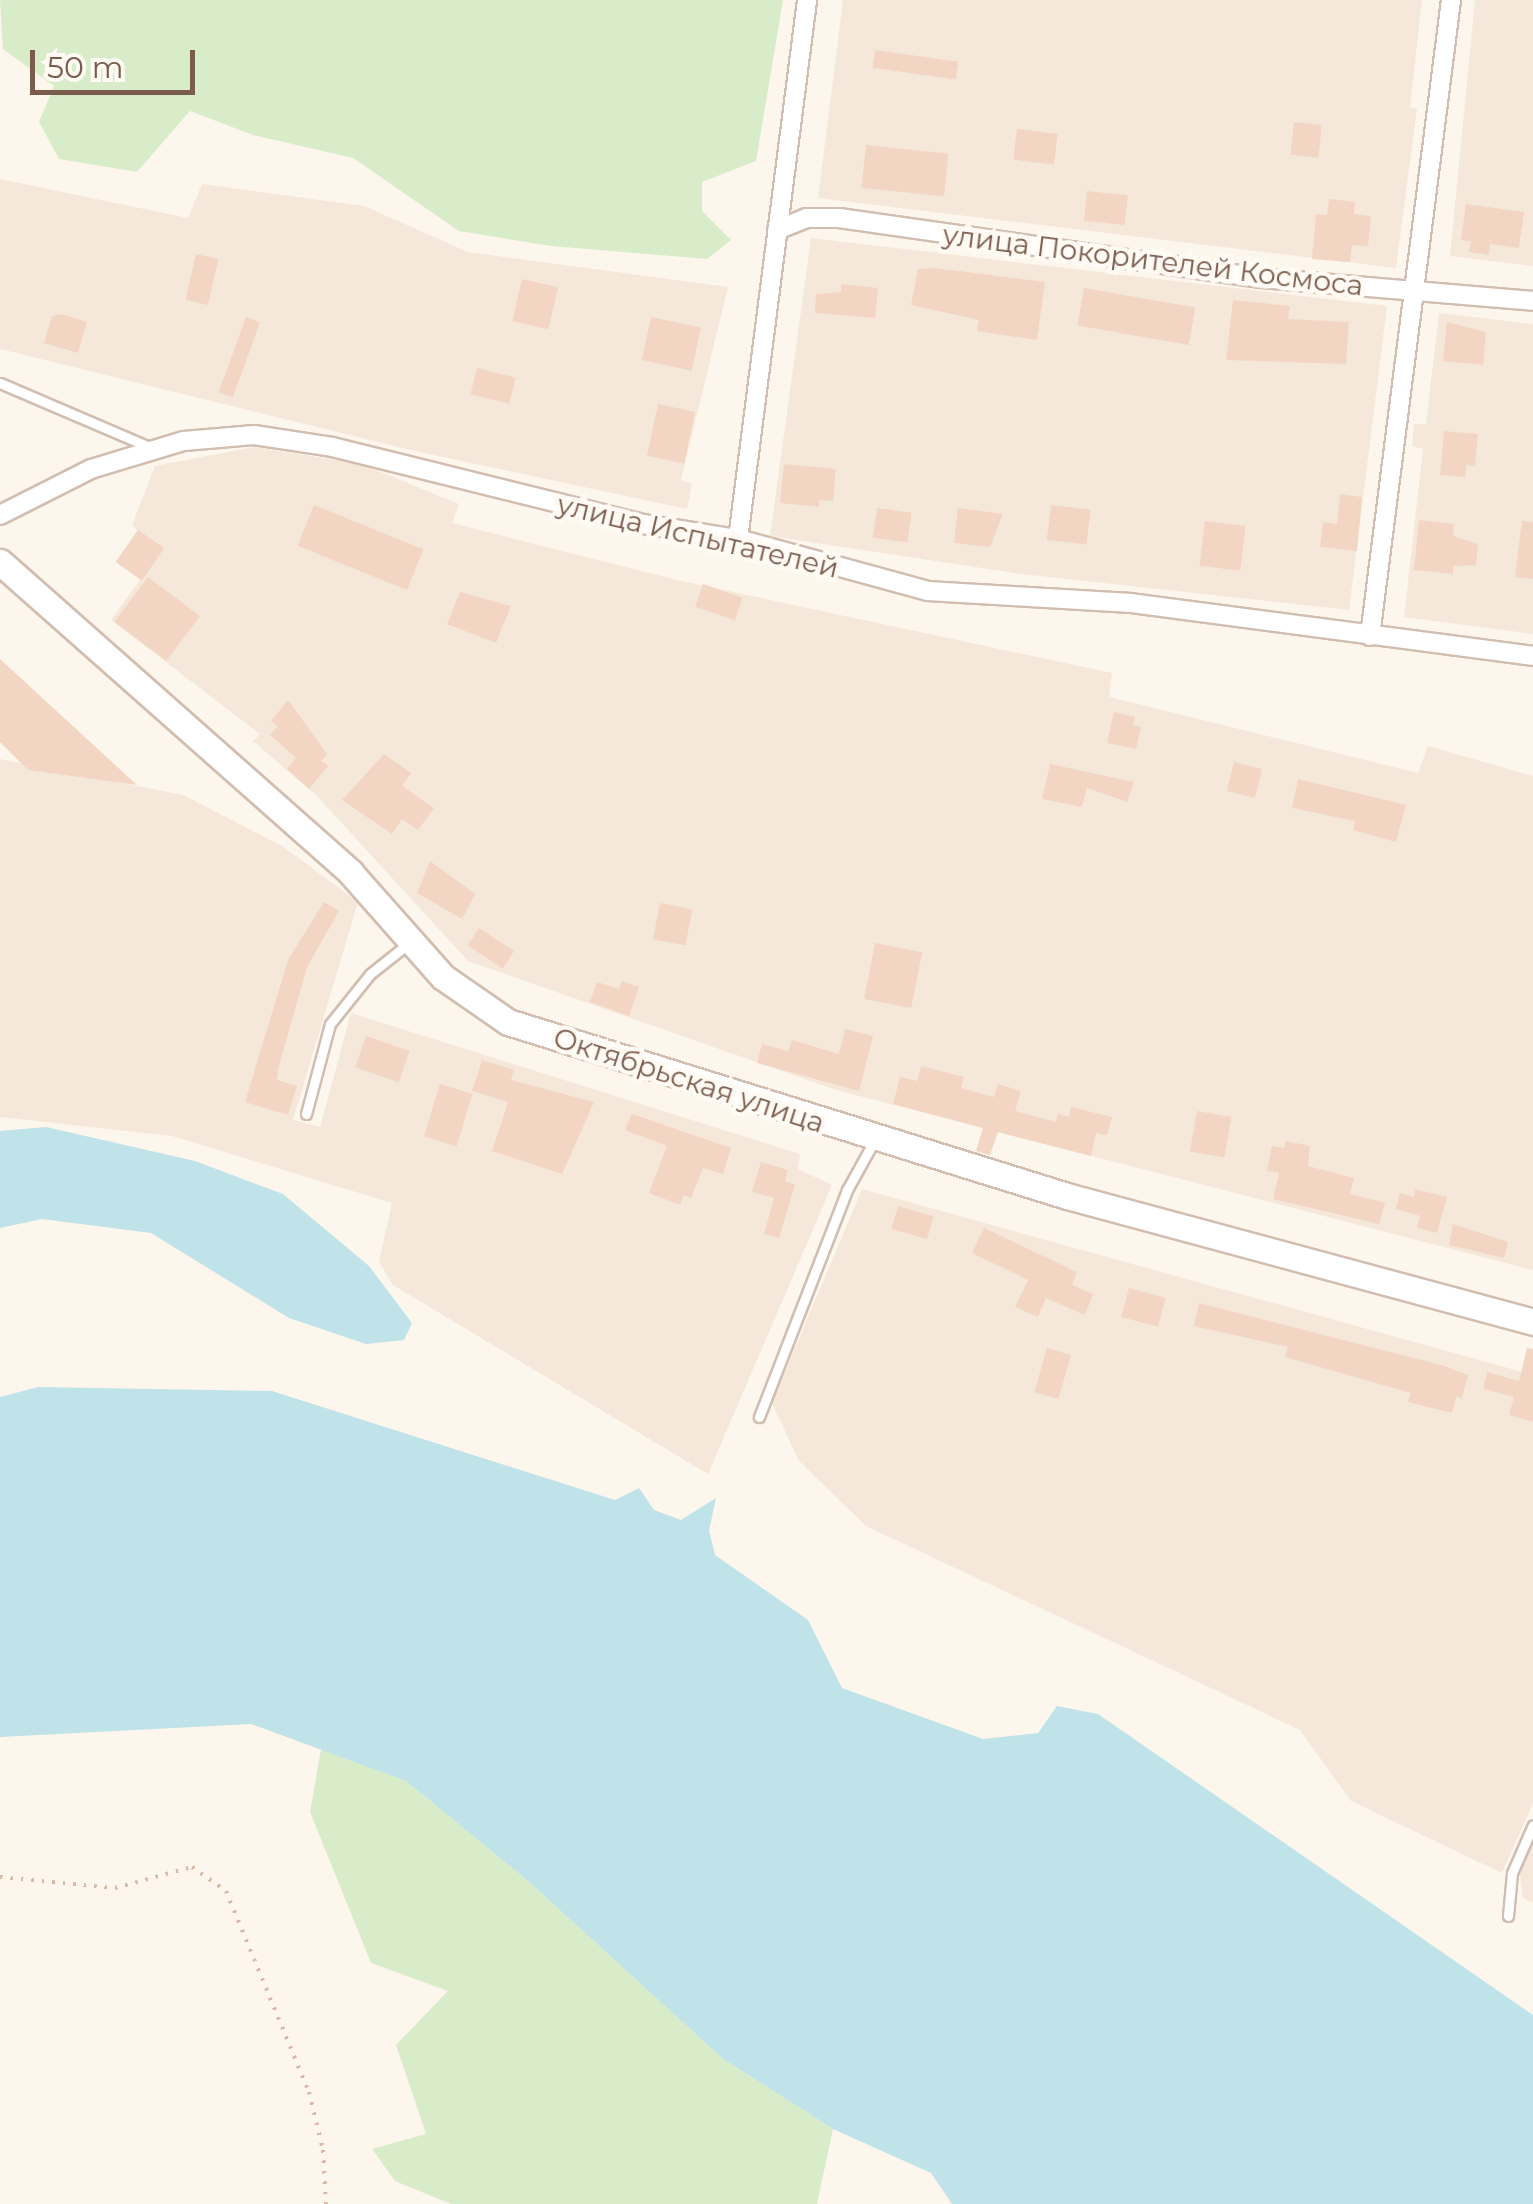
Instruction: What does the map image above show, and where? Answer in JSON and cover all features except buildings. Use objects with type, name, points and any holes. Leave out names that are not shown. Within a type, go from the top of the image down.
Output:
[{"type":"street","points":[[738,539],[808,0]]},
{"type":"street","points":[[1370,636],[1404,336],[1416,290],[1451,0]]},
{"type":"street","name":"улица Покорителей Космоса","points":[[777,230],[806,218],[839,218],[1261,278],[1533,302]]},
{"type":"street","name":"улица Испытателей","points":[[0,515],[91,469],[156,450],[254,436],[332,447],[643,524],[738,539],[928,591],[1130,602],[1533,656]]},
{"type":"street","name":"Октябрьская улица","points":[[0,562],[350,872],[468,1000],[508,1022],[876,1138],[1533,1322]]},
{"type":"lane","points":[[0,383],[156,450]]},
{"type":"lane","points":[[306,1114],[330,1024],[370,974],[411,941]]},
{"type":"lane","points":[[759,1417],[847,1190],[876,1138]]},
{"type":"lane","points":[[1508,1916],[1512,1873],[1533,1825]]},
{"type":"path","points":[[0,1878],[115,1888],[192,1867],[226,1892],[309,2092],[323,2150],[326,2204]]},
{"type":"shaded area","points":[[843,0],[1422,0],[1410,107],[1417,109],[1396,268],[818,198]]},
{"type":"shaded area","points":[[1475,0],[1533,0],[1533,266],[1450,256]]},
{"type":"shaded area","points":[[0,179],[188,218],[202,184],[364,206],[468,252],[728,287],[681,480],[692,484],[687,509],[415,451],[0,349]]},
{"type":"shaded area","points":[[811,238],[1387,306],[1349,610],[1021,574],[770,536]]},
{"type":"shaded area","points":[[1439,313],[1533,324],[1533,634],[1404,617],[1423,449],[1412,446],[1414,424],[1426,424]]},
{"type":"shaded area","points":[[254,447],[361,464],[459,504],[452,523],[677,580],[1112,673],[1109,697],[1418,773],[1428,746],[1533,776],[1533,1270],[836,1090],[468,961],[317,796],[253,741],[260,734],[111,620],[140,580],[116,562],[138,531],[132,525],[155,466]]},
{"type":"shaded area","points":[[0,759],[183,795],[282,846],[358,902],[293,1120],[320,1127],[351,1013],[800,1154],[798,1169],[832,1185],[708,1474],[393,1285],[379,1262],[392,1203],[172,1136],[0,1117]]},
{"type":"shaded area","points":[[862,1189],[1533,1375],[1533,1803],[1502,1873],[1351,1801],[1300,1730],[866,1526],[799,1461],[772,1403]]},
{"type":"shaded area","points":[[1533,1838],[1533,1903],[1523,1898],[1519,1869]]},
{"type":"green space","points":[[0,0],[783,0],[756,161],[702,182],[702,211],[731,240],[707,259],[551,246],[459,231],[353,158],[253,135],[190,111],[137,172],[59,159],[39,122],[54,86],[3,49]]},
{"type":"green space","points":[[321,1749],[406,1781],[528,1881],[723,2059],[833,2129],[817,2204],[451,2204],[395,2181],[372,2149],[426,2134],[396,2045],[448,1991],[371,1963],[310,1812]]},
{"type":"water","points":[[46,1127],[195,1161],[283,1194],[369,1266],[412,1323],[404,1340],[366,1344],[289,1318],[151,1233],[42,1219],[0,1228],[0,1131]]},
{"type":"water","points":[[38,1387],[272,1391],[615,1500],[639,1488],[654,1510],[681,1520],[716,1498],[709,1531],[715,1555],[808,1620],[842,1688],[983,1739],[1038,1733],[1057,1706],[1098,1714],[1533,2015],[1533,2204],[952,2204],[931,2173],[833,2129],[723,2059],[528,1881],[406,1781],[251,1724],[0,1737],[0,1397]]}]
